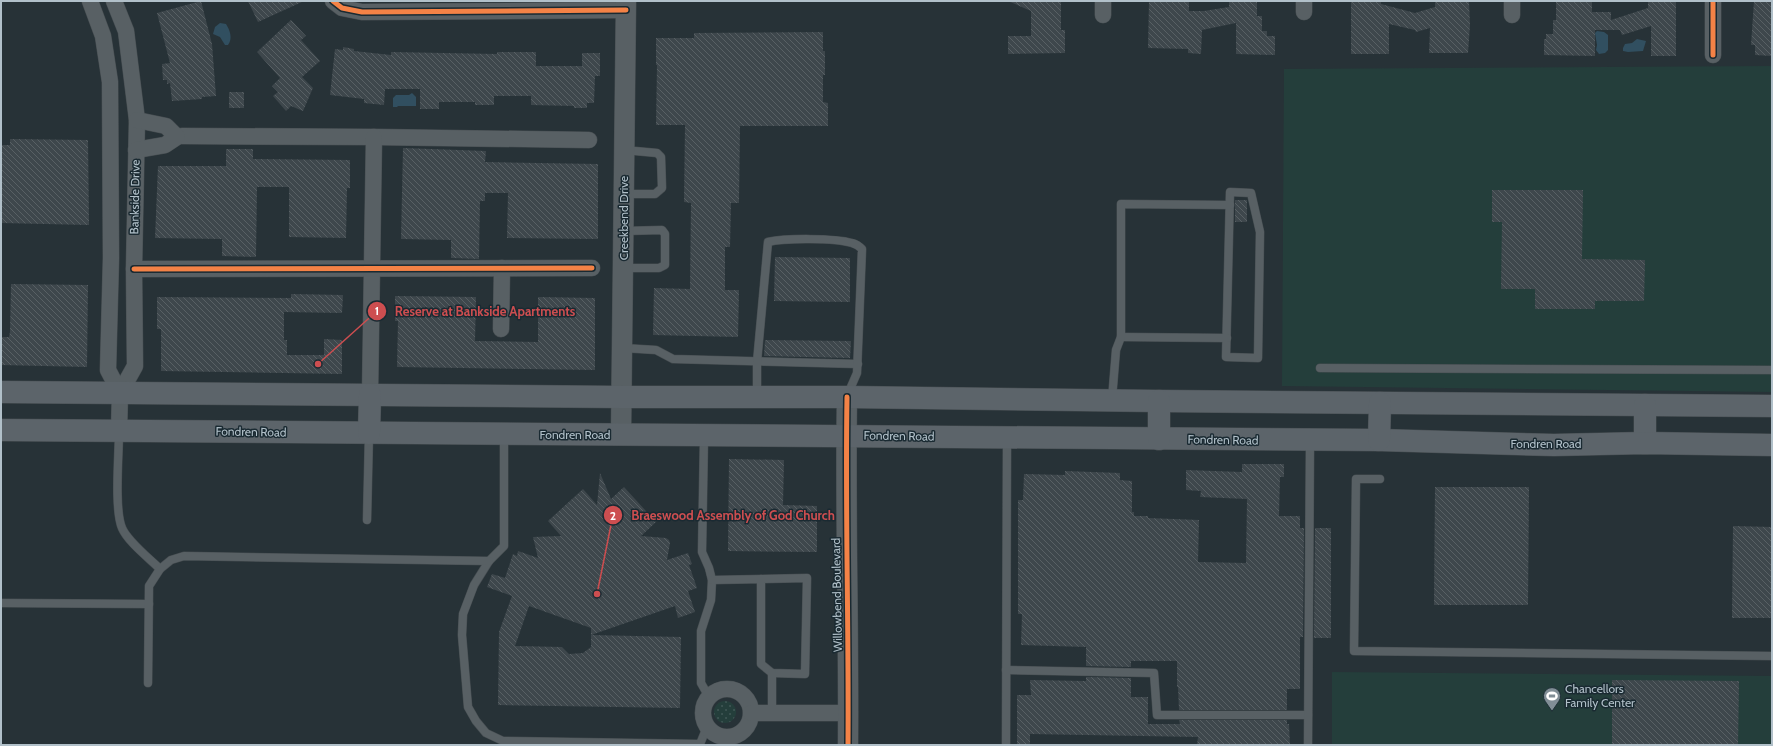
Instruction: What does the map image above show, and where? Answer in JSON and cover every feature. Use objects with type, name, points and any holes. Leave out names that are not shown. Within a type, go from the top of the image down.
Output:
[{"type":"main road","points":[[1,392],[623,397],[847,397],[1380,404],[1772,406]]},
{"type":"main road","points":[[369,433],[370,395]]},
{"type":"main road","points":[[1159,401],[1159,439]]},
{"type":"main road","points":[[1379,440],[1380,404]]},
{"type":"main road","points":[[1645,405],[1645,443]]},
{"type":"main road","name":"Fondren Road","points":[[1,430],[1006,437],[1310,441],[1379,440],[1554,445],[1645,443],[1772,445]]},
{"type":"street","name":"Bankside Drive","points":[[90,1],[103,36],[110,82],[108,370],[120,393]]},
{"type":"street","name":"Bankside Drive","points":[[114,1],[126,31],[137,120],[134,224],[135,366],[120,393],[119,431]]},
{"type":"street","points":[[333,1],[342,8],[362,12],[626,5]]},
{"type":"street","points":[[1713,1],[1713,55]]},
{"type":"street","name":"Creekbend Drive","points":[[622,435],[626,5]]},
{"type":"street","points":[[137,120],[166,126],[179,136]]},
{"type":"street","points":[[136,150],[165,145],[179,136],[589,140]]},
{"type":"street","points":[[370,395],[374,137]]},
{"type":"street","points":[[110,224],[134,224]]},
{"type":"street","points":[[501,328],[502,268]]},
{"type":"street","points":[[134,269],[592,268]]},
{"type":"street","name":"Willowbend Boulevard","points":[[847,397],[848,745]]},
{"type":"street","points":[[730,688],[744,695],[749,702],[752,714],[749,725],[743,732],[728,738],[713,733],[707,727],[702,712],[704,703],[709,696],[722,689],[730,688]]},
{"type":"street","points":[[752,714],[848,713]]},
{"type":"lane","points":[[624,150],[657,153],[661,157],[662,188],[655,194],[624,194]]},
{"type":"lane","points":[[1230,192],[1251,193],[1260,232],[1258,358],[1226,357],[1230,205],[1230,192]]},
{"type":"lane","points":[[1112,401],[1116,350],[1121,336],[1121,204],[1230,205]]},
{"type":"lane","points":[[624,231],[662,230],[665,234],[665,265],[659,268],[624,268]]},
{"type":"lane","points":[[757,397],[757,362],[768,242],[792,240],[841,241],[852,243],[862,249],[858,364],[857,373],[847,397]]},
{"type":"lane","points":[[1121,336],[1227,338]]},
{"type":"lane","points":[[623,348],[656,350],[673,359],[858,364]]},
{"type":"lane","points":[[1320,368],[1772,370]]},
{"type":"lane","points":[[119,431],[119,514],[123,529],[134,543],[160,569]]},
{"type":"lane","points":[[367,520],[369,433]]},
{"type":"lane","points":[[504,434],[504,546],[489,561],[474,585],[463,614],[462,634],[468,707],[476,721],[486,733],[503,741],[700,744],[707,727]]},
{"type":"lane","points":[[704,436],[702,552],[709,568],[712,580],[711,600],[701,631],[701,683],[709,696]]},
{"type":"lane","points":[[1006,437],[1006,745]]},
{"type":"lane","points":[[1308,745],[1310,441]]},
{"type":"lane","points":[[1380,479],[1356,479],[1354,651],[1772,656]]},
{"type":"lane","points":[[148,683],[149,586],[160,569],[171,560],[184,556],[489,561]]},
{"type":"lane","points":[[712,580],[807,578],[805,674],[772,673],[760,664],[761,579]]},
{"type":"lane","points":[[1,603],[149,604]]},
{"type":"lane","points":[[1006,670],[1154,673],[1157,714],[1308,715]]},
{"type":"lane","points":[[772,673],[772,714]]},
{"type":"green space","points":[[1772,66],[1772,392],[1282,386],[1284,69]]},
{"type":"green space","name":"Chancellors Family Center","points":[[1332,672],[1772,676],[1772,745],[1332,745]]},
{"type":"green space","points":[[725,701],[733,704],[736,712],[733,720],[725,723],[717,720],[714,712],[717,704]]},
{"type":"water","points":[[220,23],[226,24],[230,32],[231,37],[228,45],[225,45],[220,37],[213,34],[215,27]]},
{"type":"water","points":[[1597,31],[1604,32],[1608,35],[1608,50],[1605,53],[1599,54],[1596,50],[1597,45],[1595,33]]},
{"type":"water","points":[[1637,39],[1646,41],[1643,51],[1623,51],[1625,44],[1632,43]]},
{"type":"water","points":[[412,93],[416,97],[416,106],[393,107],[393,98],[396,95],[409,95]]},
{"type":"building","points":[[201,1],[212,44],[216,96],[202,97],[202,99],[172,101],[170,83],[167,84],[167,80],[163,80],[162,64],[170,63],[157,13]]},
{"type":"building","points":[[248,1],[304,1],[258,22]]},
{"type":"building","points":[[1008,1],[1061,1],[1061,30],[1065,30],[1065,53],[1008,54],[1008,36],[1031,36],[1031,11]]},
{"type":"building","points":[[1149,1],[1189,1],[1189,11],[1204,11],[1229,7],[1229,1],[1257,1],[1257,16],[1262,16],[1262,31],[1267,31],[1267,36],[1275,36],[1275,55],[1236,54],[1236,23],[1202,30],[1201,54],[1188,53],[1188,49],[1148,48]]},
{"type":"building","points":[[1351,1],[1381,1],[1381,4],[1415,13],[1435,7],[1435,1],[1469,1],[1470,25],[1468,53],[1429,53],[1430,28],[1416,32],[1415,30],[1389,24],[1389,54],[1351,54]]},
{"type":"building","points":[[1556,1],[1592,1],[1592,12],[1611,12],[1611,20],[1648,8],[1648,1],[1676,1],[1676,56],[1651,56],[1651,26],[1622,35],[1620,30],[1595,30],[1595,56],[1544,55],[1544,39],[1546,39],[1546,34],[1553,34],[1553,20],[1556,20]]},
{"type":"building","points":[[1754,1],[1772,1],[1772,56],[1755,55],[1755,45],[1751,45]]},
{"type":"building","points":[[291,20],[306,36],[301,40],[320,61],[302,77],[313,88],[303,111],[291,106],[286,111],[273,96],[278,92],[272,86],[280,78],[257,52]]},
{"type":"building","points":[[823,32],[825,75],[823,75],[823,102],[828,103],[828,126],[740,126],[739,203],[731,203],[730,247],[725,247],[725,290],[739,290],[738,337],[653,335],[654,288],[690,289],[691,203],[684,202],[685,125],[656,125],[656,38],[694,38],[694,33]]},
{"type":"building","points":[[343,47],[354,49],[354,51],[391,55],[391,52],[497,54],[497,52],[536,52],[536,66],[582,66],[582,53],[600,53],[600,76],[595,76],[594,103],[587,103],[587,108],[574,108],[574,106],[531,105],[531,96],[494,96],[494,105],[475,105],[475,102],[439,102],[439,109],[420,109],[420,89],[385,89],[384,105],[364,103],[364,99],[330,95],[335,49],[343,50]]},
{"type":"building","points":[[229,92],[244,92],[244,108],[229,108]]},
{"type":"building","points":[[10,139],[88,140],[89,225],[1,223],[1,145],[10,145]]},
{"type":"building","points":[[403,148],[486,151],[485,162],[598,164],[598,239],[507,238],[508,193],[485,193],[485,201],[480,201],[479,259],[451,258],[451,240],[401,239]]},
{"type":"building","points":[[226,149],[253,149],[253,159],[350,160],[350,188],[347,188],[346,238],[289,237],[289,187],[257,187],[256,257],[222,256],[222,239],[155,238],[158,166],[226,166]]},
{"type":"building","points":[[1492,190],[1583,190],[1582,259],[1645,260],[1644,301],[1595,301],[1595,309],[1535,309],[1535,289],[1501,289],[1502,222],[1492,222]]},
{"type":"building","points":[[1235,200],[1247,200],[1247,222],[1235,222]]},
{"type":"building","points":[[775,257],[850,258],[850,302],[774,301]]},
{"type":"building","points":[[11,284],[88,285],[87,367],[1,365],[1,337],[9,337],[10,332]]},
{"type":"building","points":[[291,294],[343,295],[342,313],[284,312],[284,340],[287,340],[287,355],[324,355],[324,339],[342,340],[342,374],[161,371],[161,329],[157,329],[157,297],[291,298]]},
{"type":"building","points":[[395,296],[476,297],[475,341],[538,342],[538,297],[595,298],[595,370],[397,367],[398,321],[395,321]]},
{"type":"building","points":[[765,340],[851,341],[850,358],[764,356]]},
{"type":"building","points":[[729,459],[784,460],[783,505],[817,506],[817,552],[728,551]]},
{"type":"building","points":[[1242,464],[1284,464],[1284,477],[1280,477],[1279,516],[1300,516],[1300,528],[1304,528],[1303,637],[1300,637],[1300,689],[1287,689],[1287,710],[1179,710],[1177,661],[1131,661],[1131,667],[1086,666],[1086,647],[1021,645],[1022,614],[1018,614],[1018,500],[1023,500],[1024,474],[1065,475],[1065,471],[1120,473],[1120,480],[1132,481],[1132,512],[1134,512],[1134,516],[1199,520],[1198,562],[1246,563],[1247,499],[1200,497],[1201,491],[1186,490],[1186,470],[1242,472]]},
{"type":"building","points":[[600,473],[611,499],[624,487],[656,522],[641,536],[666,538],[669,540],[670,543],[667,560],[688,553],[692,564],[689,565],[697,588],[688,591],[695,612],[678,618],[675,606],[591,635],[681,637],[680,708],[498,705],[499,632],[512,596],[487,587],[492,574],[505,578],[513,554],[517,556],[518,551],[538,558],[533,537],[561,536],[548,521],[583,489],[597,505]],"holes":[[[529,606],[591,628],[591,647],[583,653],[569,654],[562,647],[515,646]]]},
{"type":"building","points":[[1435,487],[1529,487],[1528,605],[1434,605]]},
{"type":"building","points":[[1733,526],[1772,527],[1772,618],[1732,618]]},
{"type":"building","points":[[1315,528],[1331,528],[1331,638],[1314,638]]},
{"type":"building","points":[[1086,677],[1131,678],[1131,697],[1148,697],[1148,724],[1180,724],[1179,720],[1287,720],[1287,724],[1289,724],[1290,745],[1197,745],[1198,737],[1030,734],[1030,744],[1017,744],[1017,695],[1031,695],[1030,680],[1086,681]]},
{"type":"building","points":[[1612,680],[1739,681],[1738,745],[1612,745]]},
{"type":"cycle path","points":[[333,1],[342,8],[362,12],[626,10]]},
{"type":"cycle path","points":[[1713,1],[1713,55]]},
{"type":"cycle path","points":[[134,269],[592,268]]},
{"type":"cycle path","points":[[847,397],[846,484],[848,745]]},
{"type":"place","name":"Reserve at Bankside Apartments","points":[[318,364]]},
{"type":"place","name":"Braeswood Assembly of God Church","points":[[597,594]]},
{"type":"place","name":"Chancellors Family Center","points":[[1552,711]]}]
